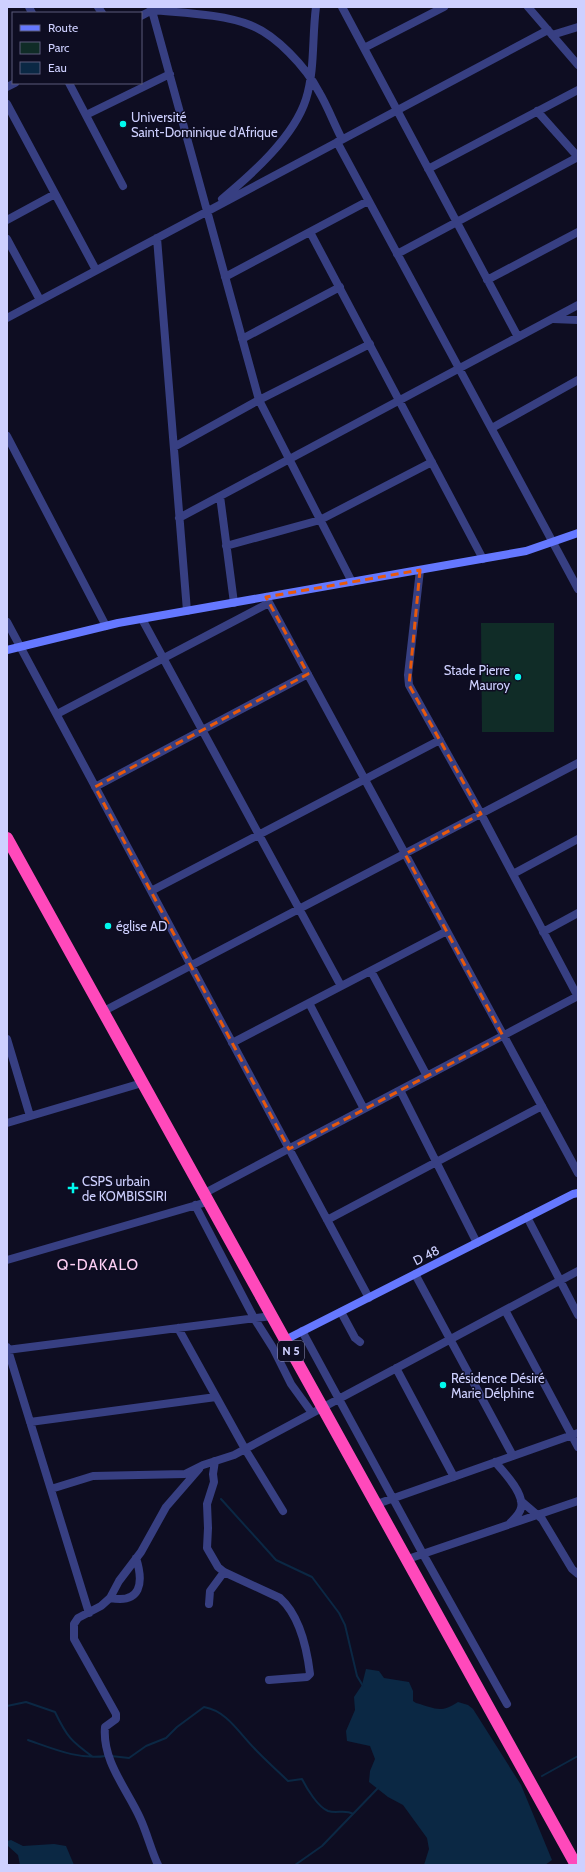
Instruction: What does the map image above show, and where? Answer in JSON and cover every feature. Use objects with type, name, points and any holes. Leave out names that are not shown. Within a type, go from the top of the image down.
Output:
[{"type":"highway","name":"N 5","points":[[7,838],[205,1198],[272,1316],[318,1410],[377,1504],[576,1865]]},
{"type":"street","points":[[207,211],[252,174],[294,125],[306,98],[310,78],[316,7]]},
{"type":"street","points":[[342,7],[518,337]]},
{"type":"street","points":[[364,48],[444,7]]},
{"type":"street","points":[[528,7],[578,65]]},
{"type":"street","points":[[154,8],[170,74],[259,400],[352,582]]},
{"type":"street","points":[[142,15],[154,8],[217,17],[249,24],[271,37],[290,55],[310,78],[319,92],[339,141],[368,201],[578,589]]},
{"type":"street","points":[[7,318],[397,110],[550,32],[578,26]]},
{"type":"street","points":[[86,115],[170,74]]},
{"type":"street","points":[[70,84],[123,186]]},
{"type":"street","points":[[428,169],[578,90]]},
{"type":"street","points":[[7,104],[96,270]]},
{"type":"street","points":[[397,254],[578,157],[537,111]]},
{"type":"street","points":[[7,220],[55,194]]},
{"type":"street","points":[[225,277],[368,201]]},
{"type":"street","points":[[310,232],[483,558]]},
{"type":"street","points":[[487,280],[578,232]]},
{"type":"street","points":[[157,238],[187,611]]},
{"type":"street","points":[[7,239],[40,300]]},
{"type":"street","points":[[242,339],[340,287]]},
{"type":"street","points":[[180,518],[578,305]]},
{"type":"street","points":[[553,319],[578,320]]},
{"type":"street","points":[[174,447],[259,400],[370,344]]},
{"type":"street","points":[[492,428],[578,380]]},
{"type":"street","points":[[7,436],[106,626]]},
{"type":"street","points":[[226,546],[320,520],[432,462]]},
{"type":"street","points":[[220,496],[234,603]]},
{"type":"street","points":[[7,650],[106,626],[142,619],[234,603],[268,600],[352,582],[526,551],[578,533]]},
{"type":"street","points":[[7,1260],[195,1205],[289,1149],[578,996],[481,814],[409,685],[408,675],[420,570]]},
{"type":"street","points":[[56,714],[164,658],[268,600]]},
{"type":"street","points":[[268,600],[578,1173]]},
{"type":"street","points":[[142,619],[341,986]]},
{"type":"street","points":[[7,622],[369,1298]]},
{"type":"street","points":[[95,787],[308,674]]},
{"type":"street","points":[[151,891],[440,740]]},
{"type":"street","points":[[102,1012],[578,763]]},
{"type":"street","points":[[513,874],[578,839]]},
{"type":"street","points":[[543,932],[578,913]]},
{"type":"street","points":[[232,1043],[447,931]]},
{"type":"street","points":[[371,971],[427,1076]]},
{"type":"street","points":[[309,1003],[364,1109]]},
{"type":"street","points":[[7,1039],[30,1116]]},
{"type":"street","points":[[7,1123],[142,1083]]},
{"type":"street","points":[[400,1090],[477,1243]]},
{"type":"street","points":[[327,1220],[542,1106]]},
{"type":"street","name":"D 48","points":[[285,1340],[527,1217],[573,1194],[578,1193]]},
{"type":"street","points":[[195,1205],[254,1318],[273,1348],[291,1384],[318,1410]]},
{"type":"street","points":[[527,1217],[578,1315]]},
{"type":"street","points":[[51,1490],[93,1476],[174,1476],[185,1474],[203,1465],[234,1455],[578,1271]]},
{"type":"street","points":[[415,1274],[513,1456]]},
{"type":"street","points":[[505,1310],[575,1435],[578,1447]]},
{"type":"street","points":[[341,1312],[355,1338],[360,1342]]},
{"type":"street","points":[[89,1612],[7,1349],[272,1316]]},
{"type":"street","points":[[178,1328],[245,1449],[283,1511]]},
{"type":"street","points":[[302,1332],[507,1704]]},
{"type":"street","points":[[396,1368],[454,1477]]},
{"type":"street","points":[[30,1422],[216,1398]]},
{"type":"street","points":[[377,1504],[575,1435]]},
{"type":"street","points":[[215,1461],[213,1474],[214,1482],[207,1504],[208,1528],[206,1548],[218,1567],[224,1572],[280,1598],[288,1605],[295,1618],[306,1651],[310,1674],[307,1677],[269,1680]]},
{"type":"street","points":[[495,1462],[509,1479],[522,1501],[539,1515],[572,1569],[578,1574]]},
{"type":"street","points":[[158,1865],[141,1819],[118,1778],[108,1756],[104,1737],[105,1727],[116,1719],[116,1714],[74,1639],[74,1624],[78,1618],[101,1606],[110,1598],[119,1581],[151,1536],[166,1507],[203,1465]]},
{"type":"street","points":[[508,1525],[521,1508],[522,1501]]},
{"type":"street","points":[[408,1559],[578,1501]]},
{"type":"street","points":[[110,1598],[130,1598],[136,1593],[140,1580],[140,1570],[136,1558]]},
{"type":"street","points":[[209,1604],[210,1592],[224,1572]]},
{"type":"highlighted area","points":[[420,570],[409,685],[481,814],[405,854],[503,1036],[289,1149],[95,787],[308,674],[266,597]]},
{"type":"green space","name":"Stade Pierre Mauroy","points":[[481,623],[554,623],[554,732],[482,732]]},
{"type":"water","points":[[366,1669],[379,1671],[384,1678],[409,1682],[413,1691],[413,1701],[416,1703],[442,1709],[452,1706],[458,1702],[468,1705],[473,1709],[521,1785],[552,1860],[545,1865],[424,1865],[429,1849],[427,1838],[403,1805],[388,1797],[369,1782],[370,1771],[375,1759],[370,1746],[347,1741],[346,1731],[355,1710],[354,1697],[362,1685]]},
{"type":"water","points":[[11,1840],[23,1846],[54,1844],[66,1846],[74,1865],[20,1865],[18,1855],[8,1846],[7,1841]]},
{"type":"waterway","points":[[221,1499],[276,1560],[312,1577],[339,1613],[345,1625],[357,1676],[363,1686]]},
{"type":"waterway","points":[[7,1706],[26,1702],[55,1712],[70,1738],[79,1747],[93,1757]]},
{"type":"waterway","points":[[111,1756],[129,1758],[146,1746],[166,1738],[177,1727],[204,1707],[212,1709],[232,1723],[258,1752],[288,1781],[302,1779],[313,1797],[324,1809],[331,1812],[347,1812],[353,1814]]},
{"type":"waterway","points":[[28,1740],[76,1755],[96,1757],[106,1756]]},
{"type":"waterway","points":[[542,1776],[578,1756]]},
{"type":"waterway","points":[[295,1865],[322,1846],[379,1787]]},
{"type":"place","name":"Université Saint-Dominique d'Afrique","points":[[123,124]]},
{"type":"place","name":"Stade Pierre Mauroy","points":[[518,677]]},
{"type":"place","name":"église AD","points":[[108,926]]},
{"type":"place","name":"CSPS urbain de KOMBISSIRI","points":[[73,1188]]},
{"type":"place","name":"Résidence Désiré Marie Délphine","points":[[443,1385]]},
{"type":"district","name":"Q-DAKALO","points":[[98,1265]]}]
